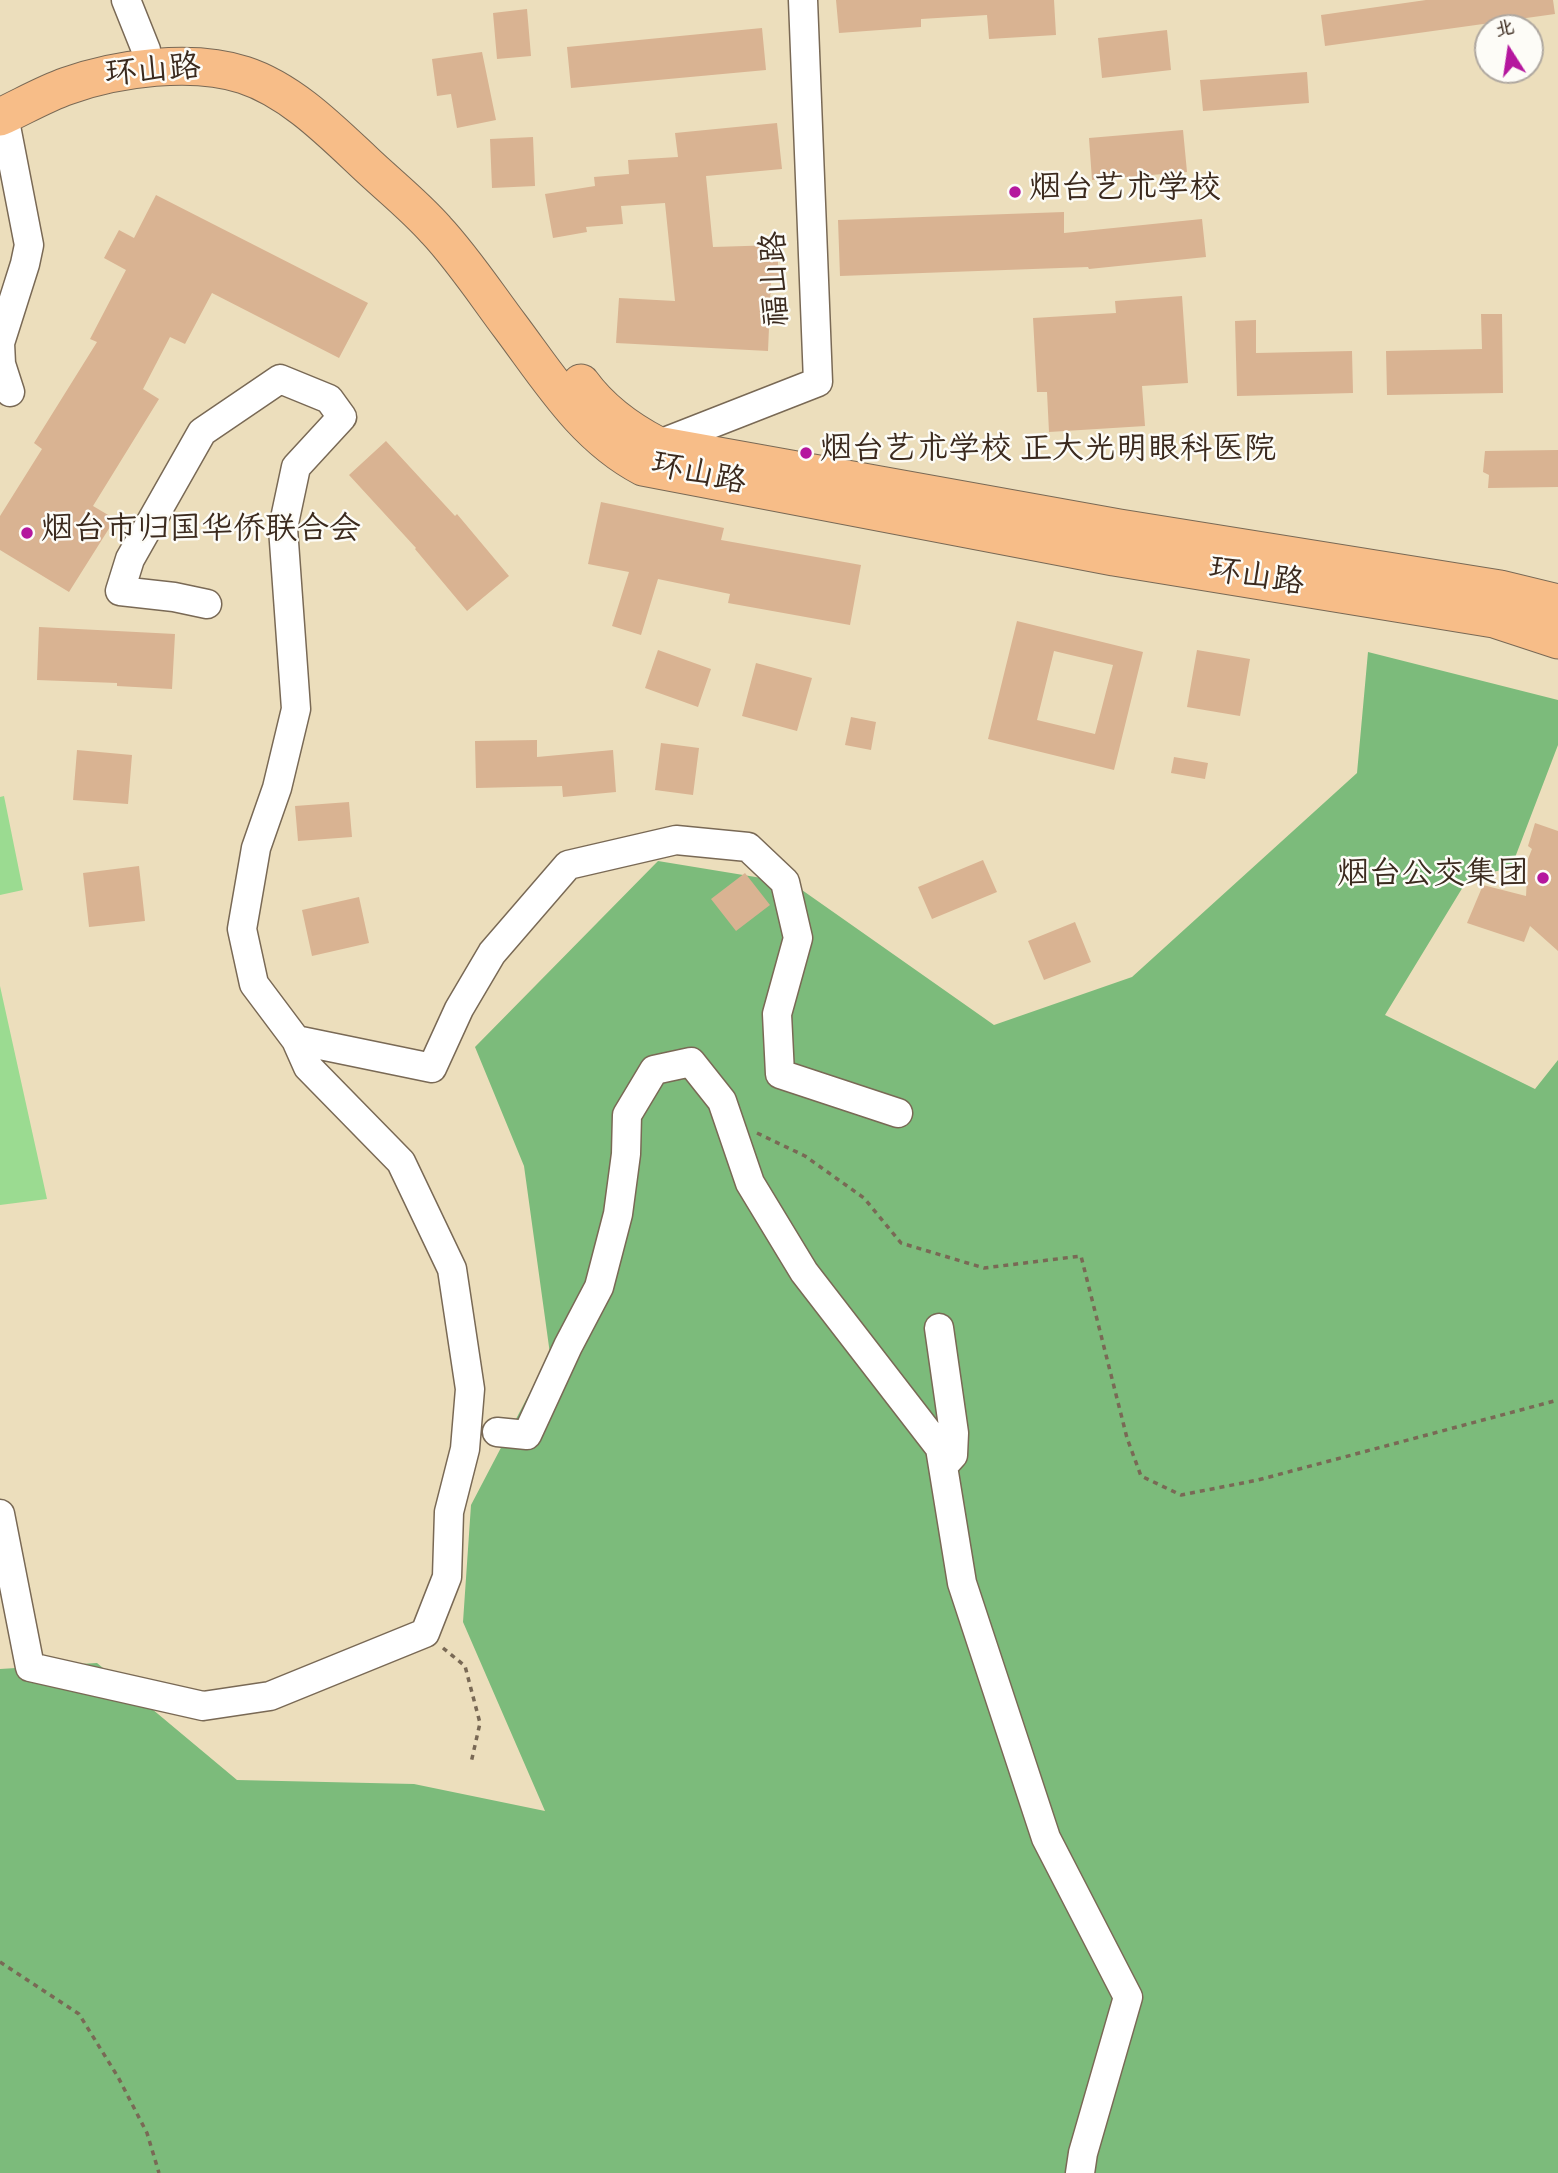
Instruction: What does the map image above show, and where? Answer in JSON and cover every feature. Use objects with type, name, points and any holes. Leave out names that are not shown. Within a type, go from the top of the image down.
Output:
[{"type":"main road","name":"环山路","points":[[147,59],[219,47],[249,53],[274,62],[321,91],[457,219],[590,395],[636,434],[657,445],[1119,528],[1500,589],[1558,603]]},
{"type":"main road","name":"环山路","points":[[1,109],[57,68],[86,59],[147,59],[215,68],[244,75],[286,97],[329,129],[436,230],[570,406],[600,439],[643,467],[1114,557],[1494,619],[1558,640]]},
{"type":"street","points":[[126,0],[147,59]]},
{"type":"street","name":"福山路","points":[[657,445],[818,382],[803,0]]},
{"type":"street","points":[[1,109],[29,245],[0,343],[1,364],[10,392]]},
{"type":"street","points":[[0,1514],[30,1667],[204,1706],[270,1696],[425,1633],[447,1577],[449,1512],[465,1449],[470,1389],[452,1269],[401,1162],[308,1067],[296,1040],[254,984],[242,929],[256,848],[277,788],[296,709],[283,528],[296,467],[342,416],[329,399],[280,380],[202,432],[130,559],[120,591],[207,604]]},
{"type":"street","points":[[296,1040],[432,1068],[458,1009],[492,953],[568,865],[676,840],[748,847],[785,882],[799,938],[778,1014],[780,1074],[898,1113]]},
{"type":"street","points":[[496,1432],[527,1434],[599,1287],[618,1214],[626,1154],[627,1115],[654,1070],[691,1062],[722,1101],[750,1183],[804,1272],[940,1448],[962,1583],[1046,1839],[1128,1997],[1083,2152],[1080,2173]]},
{"type":"street","points":[[939,1328],[954,1433],[953,1455],[943,1466]]},
{"type":"path","points":[[728,1119],[805,1156],[864,1198],[901,1243],[984,1268],[1081,1255],[1127,1438],[1141,1476],[1181,1495],[1258,1480],[1558,1400]]},
{"type":"path","points":[[425,1633],[465,1666],[480,1723],[471,1763]]},
{"type":"path","points":[[0,1962],[79,2014],[118,2077],[147,2133],[159,2173]]},
{"type":"green space","points":[[1368,652],[1558,700],[1558,745],[1511,868],[1469,877],[1385,1015],[1535,1089],[1558,1060],[1558,2173],[0,2173],[0,1669],[97,1663],[237,1780],[414,1784],[545,1811],[463,1622],[471,1505],[550,1354],[524,1166],[475,1047],[658,861],[792,883],[994,1025],[1132,977],[1357,773]]},
{"type":"green space","points":[[4,796],[23,890],[0,895],[0,797]]},
{"type":"green space","points":[[0,986],[47,1199],[0,1205]]},
{"type":"building","points":[[836,0],[1054,0],[1056,35],[989,39],[987,15],[921,19],[921,27],[839,33]]},
{"type":"building","points":[[1426,0],[1553,0],[1555,14],[1474,14],[1474,25],[1325,46],[1321,15]]},
{"type":"building","points":[[527,9],[531,56],[497,59],[493,13]]},
{"type":"building","points":[[762,28],[766,70],[571,88],[567,47]]},
{"type":"building","points":[[1167,30],[1171,70],[1102,78],[1098,38]]},
{"type":"building","points":[[482,52],[496,120],[457,128],[451,94],[437,96],[432,59]]},
{"type":"building","points":[[1307,72],[1309,103],[1203,111],[1200,80]]},
{"type":"building","points":[[777,123],[782,169],[706,176],[713,247],[777,245],[779,281],[771,281],[768,351],[616,343],[619,298],[675,301],[665,203],[621,206],[623,224],[586,227],[587,232],[553,238],[545,194],[595,186],[594,177],[629,174],[628,160],[678,157],[675,133]]},
{"type":"building","points":[[1183,130],[1187,172],[1092,180],[1089,138]]},
{"type":"building","points":[[533,137],[535,186],[492,188],[490,139]]},
{"type":"building","points":[[156,195],[368,303],[339,358],[212,293],[185,344],[170,337],[143,389],[159,399],[93,506],[115,519],[69,592],[0,550],[0,516],[42,449],[34,443],[97,342],[90,339],[126,270],[104,258],[119,230],[134,238]]},
{"type":"building","points":[[1064,212],[1064,233],[1202,219],[1206,257],[1089,269],[840,276],[838,220]]},
{"type":"building","points":[[1182,296],[1188,383],[1142,386],[1145,426],[1049,432],[1047,392],[1037,392],[1033,318],[1116,313],[1115,301]]},
{"type":"building","points":[[1481,314],[1502,314],[1503,393],[1387,395],[1386,351],[1482,349]]},
{"type":"building","points":[[1256,320],[1256,353],[1352,351],[1353,393],[1237,396],[1235,321]]},
{"type":"building","points":[[386,441],[455,516],[457,514],[509,576],[467,611],[416,548],[349,475]]},
{"type":"building","points":[[1558,450],[1558,487],[1488,488],[1489,475],[1483,472],[1485,451]]},
{"type":"building","points":[[601,502],[724,528],[721,540],[861,565],[850,625],[728,603],[730,594],[658,579],[641,635],[612,626],[629,572],[588,564]]},
{"type":"building","points":[[1017,621],[1143,652],[1114,770],[988,739]],"holes":[[[1054,651],[1113,665],[1095,734],[1037,720]]]},
{"type":"building","points":[[39,627],[175,634],[172,689],[117,686],[117,683],[37,680]]},
{"type":"building","points":[[658,650],[711,669],[698,707],[645,688]]},
{"type":"building","points":[[1197,650],[1250,659],[1240,716],[1187,707]]},
{"type":"building","points":[[756,663],[812,678],[797,731],[742,716]]},
{"type":"building","points":[[851,717],[876,722],[871,750],[845,745]]},
{"type":"building","points":[[537,740],[537,757],[613,750],[616,792],[563,797],[562,786],[476,788],[475,741]]},
{"type":"building","points":[[661,743],[699,748],[693,795],[655,790]]},
{"type":"building","points":[[77,750],[132,755],[128,804],[73,800]]},
{"type":"building","points":[[1174,757],[1208,763],[1205,779],[1171,773]]},
{"type":"building","points":[[349,802],[352,837],[298,841],[295,806]]},
{"type":"building","points":[[1535,823],[1558,831],[1558,951],[1530,926],[1524,942],[1467,923],[1483,885],[1526,896],[1528,859],[1532,849],[1528,846]]},
{"type":"building","points":[[983,860],[997,892],[932,919],[918,887]]},
{"type":"building","points":[[139,866],[145,921],[89,927],[83,873]]},
{"type":"building","points":[[745,873],[770,905],[736,931],[711,899]]},
{"type":"building","points":[[359,897],[369,943],[312,956],[302,910]]},
{"type":"building","points":[[1075,922],[1091,962],[1044,980],[1028,941]]},
{"type":"place","name":"烟台艺术学校","points":[[1015,192]]},
{"type":"place","name":"烟台艺术学校 正大光明眼科医院","points":[[806,453]]},
{"type":"place","name":"烟台市归国华侨联合会","points":[[27,533]]},
{"type":"place","name":"烟台公交集团","points":[[1543,878]]}]
